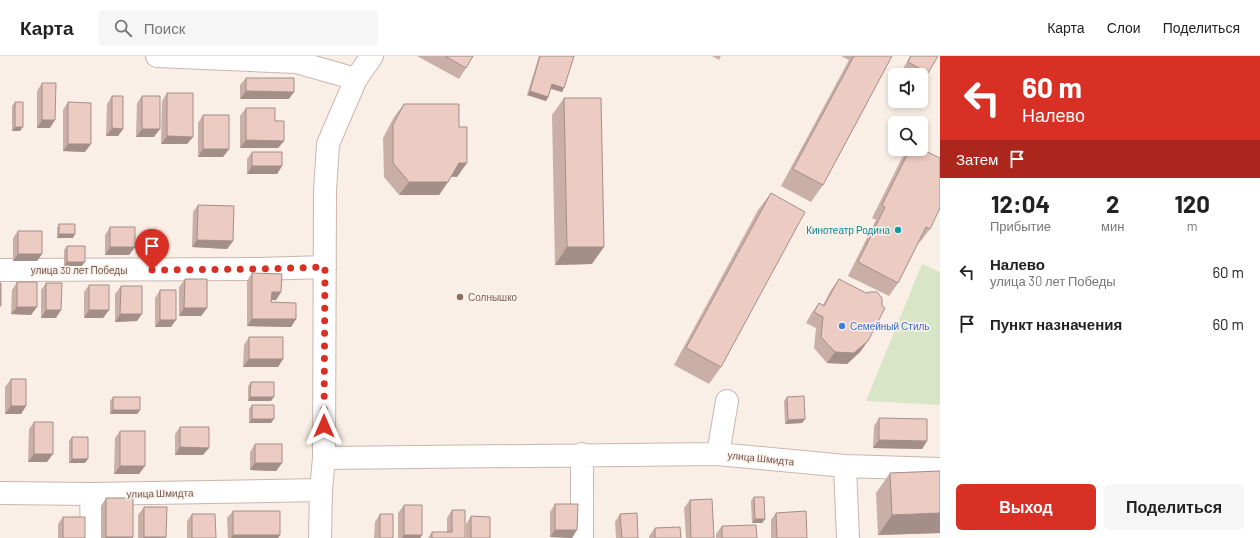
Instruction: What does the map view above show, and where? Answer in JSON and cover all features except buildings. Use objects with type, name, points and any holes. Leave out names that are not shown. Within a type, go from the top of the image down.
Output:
[{"type":"street","points":[[157,56],[296,62],[356,79]]},
{"type":"street","points":[[320,538],[321,490],[324,458],[325,191],[328,144],[356,79],[372,56]]},
{"type":"street","name":"улица 30 лет Победы","points":[[0,270],[259,269],[325,267]]},
{"type":"street","points":[[718,454],[726,401]]},
{"type":"street","points":[[582,454],[582,538]]},
{"type":"street","name":"улица Шмидта","points":[[324,458],[582,454],[718,454],[845,466],[940,469]]},
{"type":"street","points":[[845,466],[848,538]]},
{"type":"street","name":"улица Шмидта","points":[[0,493],[91,494],[321,490]]},
{"type":"street","points":[[91,494],[92,538]]},
{"type":"green space","points":[[922,264],[940,272],[940,405],[866,401]]},
{"type":"place","name":"Кинотеатр Родина","points":[[898,230]]},
{"type":"place","name":"Солнышко","points":[[460,297]]},
{"type":"place","name":"Семейный Стиль","points":[[842,326]]},
{"type":"route","points":[[152,270],[325,267],[324,426]]}]
